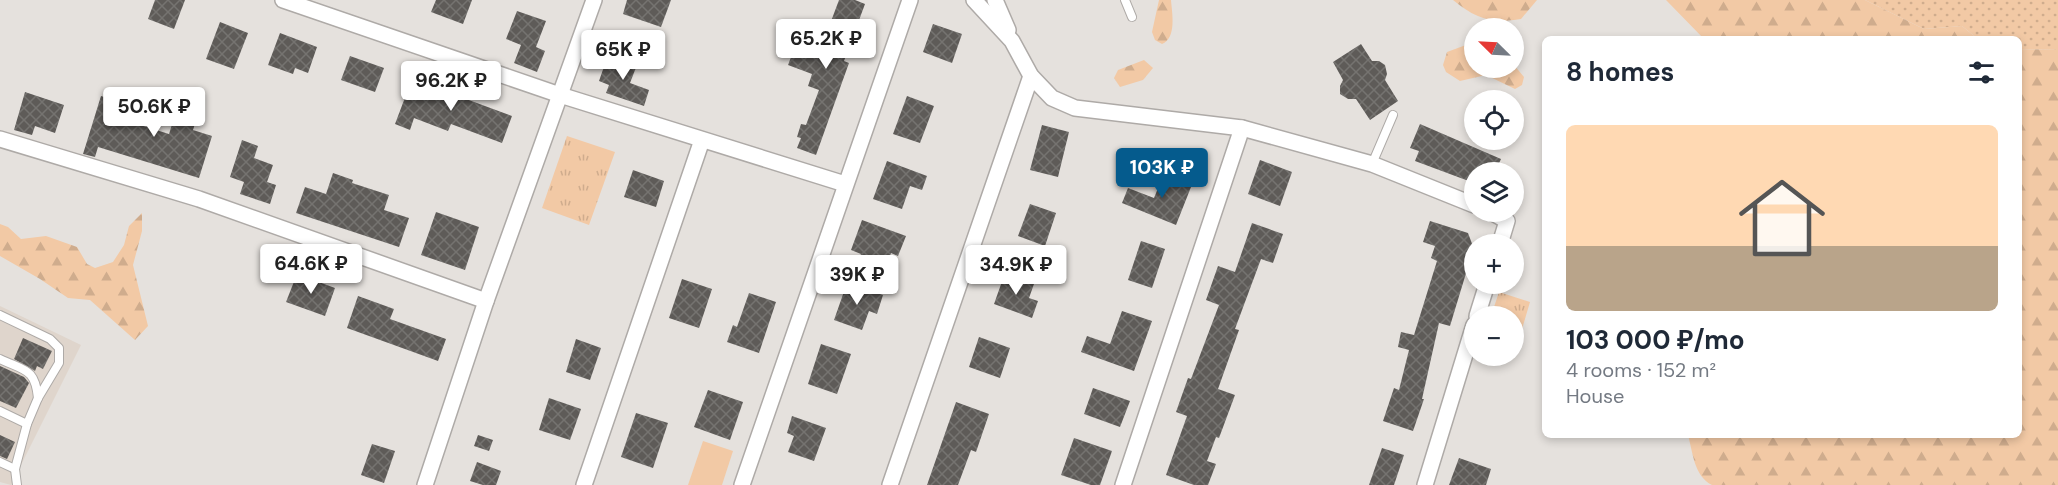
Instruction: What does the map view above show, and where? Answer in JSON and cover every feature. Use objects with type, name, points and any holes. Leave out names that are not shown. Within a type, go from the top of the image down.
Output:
[{"type":"street","points":[[283,0],[560,95],[845,184]]},
{"type":"street","points":[[425,485],[486,301],[594,0]]},
{"type":"street","points":[[742,485],[910,0]]},
{"type":"street","points":[[974,0],[1012,41]]},
{"type":"street","points":[[995,0],[1012,41],[1031,76],[1052,98],[1075,108],[1242,128],[1372,164],[1464,201]]},
{"type":"street","points":[[890,485],[1031,76]]},
{"type":"street","points":[[1123,485],[1242,128]]},
{"type":"street","points":[[0,139],[199,199],[486,301]]},
{"type":"street","points":[[584,485],[702,140]]},
{"type":"street","points":[[1425,485],[1464,358]]},
{"type":"lane","points":[[1125,0],[1132,17]]},
{"type":"lane","points":[[1372,164],[1393,115]]},
{"type":"lane","points":[[0,315],[50,339],[58,348],[59,363],[38,398],[27,424],[15,469],[17,485]]},
{"type":"lane","points":[[0,359],[32,374],[37,383],[38,398]]},
{"type":"lane","points":[[0,411],[27,424]]},
{"type":"lane","points":[[0,462],[15,469]]},
{"type":"shaded area","points":[[0,306],[81,345],[11,485],[0,482]]},
{"type":"green space","points":[[1159,0],[1171,0],[1172,12],[1172,31],[1167,41],[1162,44],[1155,40],[1152,32]]},
{"type":"green space","points":[[1453,0],[1537,0],[1522,18],[1485,18],[1469,12]]},
{"type":"green space","points":[[1666,0],[1865,0],[1924,29],[1962,26],[1974,36],[1701,36]]},
{"type":"green space","points":[[1865,0],[2058,0],[2058,50],[2022,49],[2022,36],[1974,36],[1962,26],[1924,29]]},
{"type":"green space","points":[[1464,46],[1464,78],[1473,78],[1460,81],[1446,72],[1443,65],[1447,52]]},
{"type":"green space","points":[[2022,49],[2058,50],[2058,485],[1712,485],[1701,476],[1689,438],[2022,438]]},
{"type":"green space","points":[[1144,60],[1153,68],[1143,80],[1120,87],[1114,78],[1118,70]]},
{"type":"green space","points":[[1492,78],[1524,78],[1522,85],[1515,89]]},
{"type":"green space","points":[[567,136],[615,152],[589,225],[542,208]]},
{"type":"green space","points":[[142,213],[142,231],[133,265],[148,326],[135,340],[90,300],[68,298],[0,256],[0,224],[8,227],[21,239],[46,236],[77,247],[87,264],[95,268],[113,262],[124,245],[129,226]]},
{"type":"green space","points":[[1498,294],[1530,302],[1524,322],[1524,306],[1494,306]]},
{"type":"green space","points":[[703,441],[733,451],[722,485],[688,485]]},
{"type":"building","points":[[155,0],[185,0],[174,29],[148,19]]},
{"type":"building","points":[[436,0],[472,0],[463,24],[431,12]]},
{"type":"building","points":[[627,0],[671,0],[661,27],[623,14]]},
{"type":"building","points":[[839,0],[855,0],[865,4],[844,61],[849,63],[816,155],[797,148],[801,138],[797,137],[801,124],[806,125],[819,90],[808,86],[812,74],[788,65],[798,39],[821,48]]},
{"type":"building","points":[[517,11],[546,21],[536,47],[545,51],[537,72],[514,63],[521,45],[506,39]]},
{"type":"building","points":[[220,22],[248,33],[234,69],[206,59]]},
{"type":"building","points":[[933,24],[962,34],[952,63],[923,52]]},
{"type":"building","points":[[280,33],[317,47],[308,73],[295,68],[293,74],[268,65]]},
{"type":"building","points":[[1361,44],[1372,61],[1379,61],[1385,65],[1387,74],[1385,80],[1398,101],[1370,120],[1356,99],[1348,99],[1340,94],[1343,80],[1333,62]]},
{"type":"building","points":[[608,55],[637,65],[630,83],[649,90],[644,106],[606,93],[609,85],[599,81]]},
{"type":"building","points":[[350,56],[384,68],[375,92],[341,80]]},
{"type":"building","points":[[412,79],[512,116],[502,143],[451,124],[448,131],[414,118],[410,130],[395,124]]},
{"type":"building","points":[[183,90],[204,96],[193,130],[212,136],[199,178],[98,147],[95,157],[83,154],[101,96],[113,100],[108,115],[169,134]]},
{"type":"building","points":[[25,92],[64,105],[55,133],[35,126],[32,135],[14,130]]},
{"type":"building","points":[[907,96],[934,106],[920,143],[893,134]]},
{"type":"building","points":[[1420,124],[1464,143],[1464,150],[1480,150],[1501,159],[1500,162],[1464,162],[1464,179],[1415,161],[1419,151],[1410,148]]},
{"type":"building","points":[[1042,125],[1069,132],[1058,177],[1030,170]]},
{"type":"building","points":[[242,140],[258,146],[254,158],[273,165],[267,182],[276,185],[270,204],[240,194],[244,182],[230,177]]},
{"type":"building","points":[[1260,160],[1292,172],[1280,206],[1248,194]]},
{"type":"building","points":[[887,161],[927,176],[922,190],[910,186],[902,209],[873,199]]},
{"type":"building","points":[[633,170],[664,181],[656,207],[624,197]]},
{"type":"building","points":[[1165,171],[1193,182],[1176,225],[1122,203],[1128,188],[1154,198]]},
{"type":"building","points":[[333,173],[353,180],[352,183],[389,195],[384,210],[409,218],[399,247],[296,213],[305,187],[326,194]]},
{"type":"building","points":[[1030,204],[1056,213],[1045,246],[1018,236]]},
{"type":"building","points":[[436,212],[479,227],[465,270],[421,255]]},
{"type":"building","points":[[862,220],[906,236],[898,256],[891,253],[886,268],[859,258],[861,254],[851,250]]},
{"type":"building","points":[[1430,221],[1468,234],[1464,234],[1464,280],[1450,326],[1439,323],[1422,399],[1424,399],[1413,431],[1383,421],[1394,388],[1399,390],[1409,350],[1398,347],[1401,332],[1414,335],[1437,261],[1431,258],[1435,246],[1423,242]]},
{"type":"building","points":[[1252,223],[1283,234],[1273,263],[1261,259],[1235,329],[1239,330],[1218,389],[1235,395],[1219,438],[1216,437],[1207,461],[1216,464],[1208,485],[1194,485],[1166,475],[1187,416],[1176,412],[1219,305],[1206,300],[1218,266],[1235,272]]},
{"type":"building","points":[[1141,241],[1165,249],[1152,288],[1128,280]]},
{"type":"building","points":[[1005,273],[1034,284],[1029,298],[1038,301],[1032,318],[994,304]]},
{"type":"building","points":[[297,274],[335,288],[325,316],[286,302]]},
{"type":"building","points":[[682,279],[712,289],[699,328],[669,318]]},
{"type":"building","points":[[847,283],[883,295],[877,314],[869,311],[862,330],[834,320]]},
{"type":"building","points":[[749,293],[776,302],[759,353],[727,342],[733,325],[737,327]]},
{"type":"building","points":[[358,296],[394,309],[390,319],[446,339],[438,361],[347,328]]},
{"type":"building","points":[[1122,311],[1152,321],[1134,371],[1081,352],[1087,336],[1110,344]]},
{"type":"building","points":[[979,337],[1010,348],[1000,378],[969,367]]},
{"type":"building","points":[[23,338],[52,351],[43,369],[37,366],[35,371],[14,359]]},
{"type":"building","points":[[576,339],[601,348],[590,380],[566,372]]},
{"type":"building","points":[[821,344],[851,354],[837,394],[808,384]]},
{"type":"building","points":[[0,366],[24,377],[29,383],[16,408],[0,401]]},
{"type":"building","points":[[1093,388],[1130,401],[1120,427],[1084,414]]},
{"type":"building","points":[[708,390],[743,402],[730,440],[694,427]]},
{"type":"building","points":[[549,398],[581,409],[570,440],[539,430]]},
{"type":"building","points":[[956,402],[989,414],[976,452],[971,450],[958,485],[927,485]]},
{"type":"building","points":[[636,413],[668,423],[653,468],[621,457]]},
{"type":"building","points":[[792,416],[826,428],[814,461],[788,452],[794,436],[787,433]]},
{"type":"building","points":[[0,435],[15,442],[7,459],[0,456]]},
{"type":"building","points":[[478,435],[493,440],[489,451],[474,446]]},
{"type":"building","points":[[1074,438],[1112,451],[1100,485],[1091,485],[1061,475]]},
{"type":"building","points":[[372,444],[395,451],[384,483],[361,475]]},
{"type":"building","points":[[1382,448],[1404,455],[1394,485],[1369,485]]},
{"type":"building","points":[[1459,458],[1491,469],[1486,485],[1449,485]]},
{"type":"building","points":[[477,462],[501,471],[496,485],[483,485],[470,481]]}]
